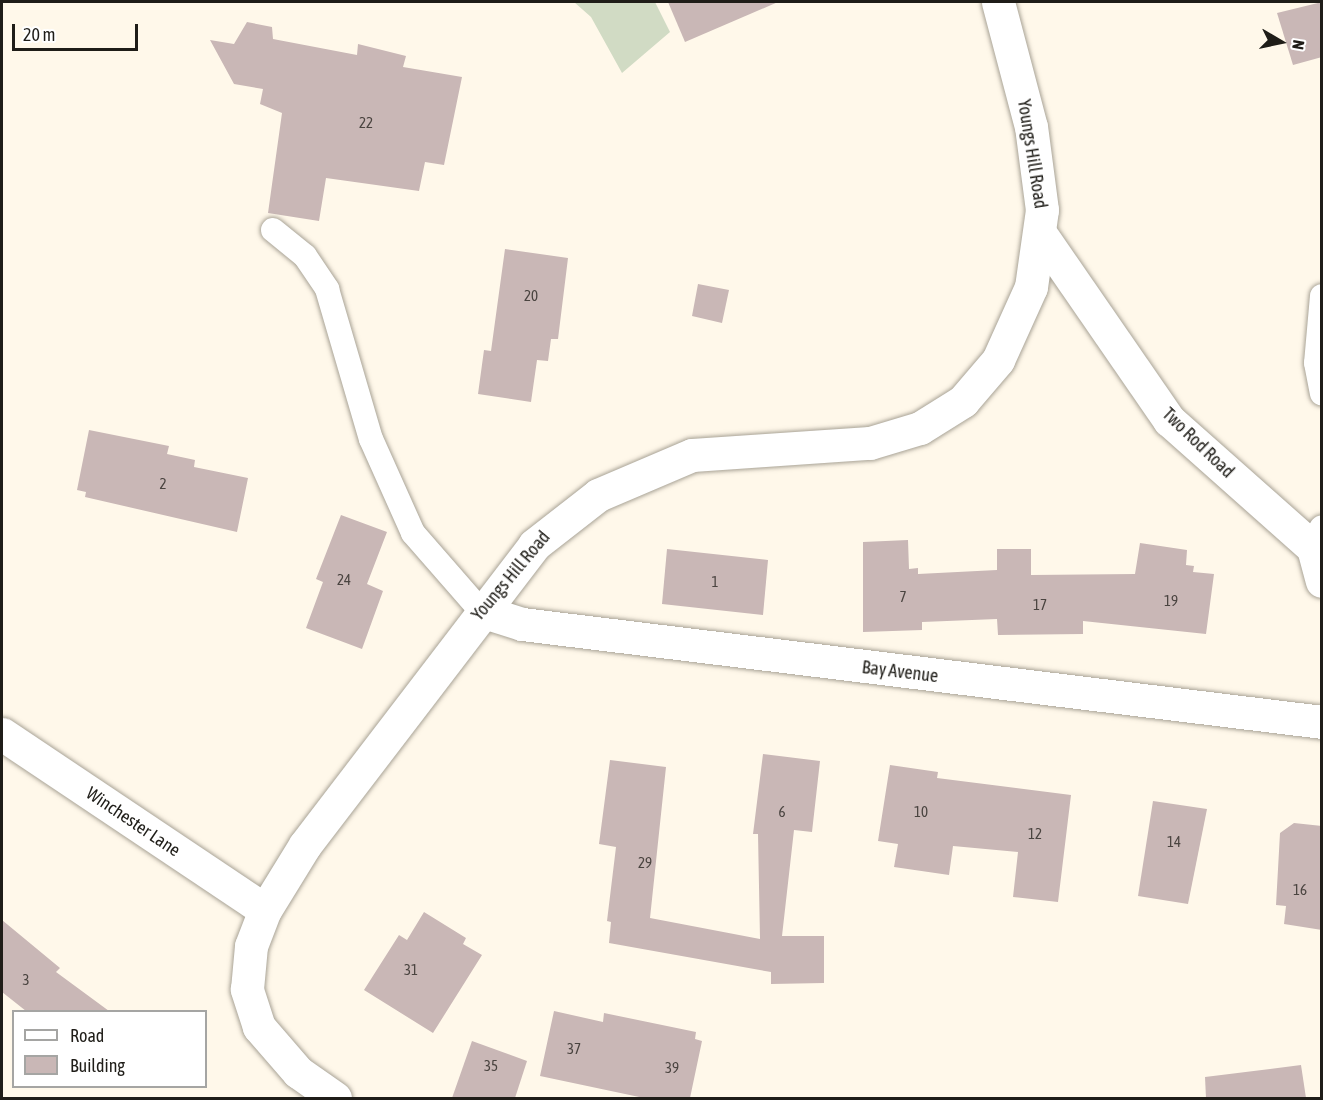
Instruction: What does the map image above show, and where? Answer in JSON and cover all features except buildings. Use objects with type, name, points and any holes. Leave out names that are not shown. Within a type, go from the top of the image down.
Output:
[{"type":"street","name":"Youngs Hill Road","points":[[335,1098],[298,1072],[269,1043],[252,1007],[248,968],[265,910],[335,802],[481,611],[553,527],[598,495],[644,472],[717,451],[870,442],[944,416],[983,382],[1011,338],[1031,287],[1042,236],[1041,184],[1031,127],[998,2]]},
{"type":"street","name":"Two Rod Road","points":[[1042,236],[1169,420],[1315,540],[1322,581]]},
{"type":"street","name":"Bay Avenue","points":[[481,611],[522,624],[1322,722]]},
{"type":"street","name":"Winchester Lane","points":[[2,734],[265,910]]},
{"type":"lane","points":[[273,230],[305,256],[327,289],[371,439],[413,532],[481,611]]},
{"type":"lane","points":[[1322,296],[1316,363],[1322,393]]},
{"type":"green space","points":[[574,2],[655,2],[670,32],[622,73],[591,17]]}]
